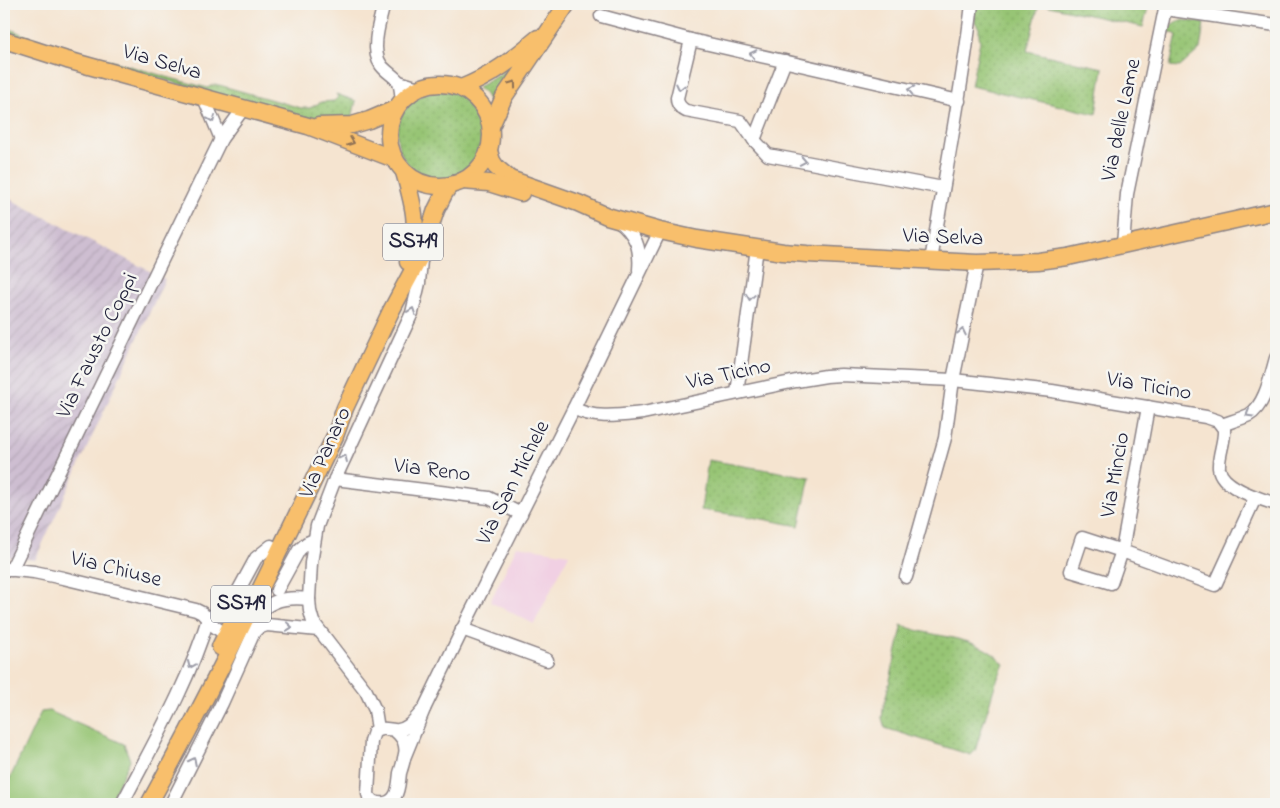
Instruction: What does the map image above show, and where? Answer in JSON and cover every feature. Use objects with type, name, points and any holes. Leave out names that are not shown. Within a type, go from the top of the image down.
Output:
[{"type":"main road","points":[[490,126],[504,97],[567,4]]},
{"type":"main road","points":[[461,88],[481,80],[508,63],[551,27]]},
{"type":"main road","name":"Via Selva","points":[[4,40],[67,60],[308,126],[399,165]]},
{"type":"main road","points":[[440,83],[461,88],[475,97],[485,110],[490,126],[491,143],[489,151],[478,169],[468,178],[456,184],[428,185],[414,179],[399,165],[390,145],[390,123],[399,105],[413,91],[419,88],[440,83]]},
{"type":"main road","name":"Via Selva","points":[[308,126],[352,125],[369,120],[399,105]]},
{"type":"main road","name":"Via Selva","points":[[489,151],[496,167],[510,179],[612,217]]},
{"type":"main road","name":"SS719","points":[[391,311],[413,248],[415,228],[413,204],[399,165]]},
{"type":"main road","name":"Via Selva","points":[[456,184],[489,183],[577,210],[612,217],[660,231],[756,248],[807,254],[976,263],[1068,257],[1276,211]]},
{"type":"main road","name":"SS719","points":[[147,804],[177,734],[226,635],[327,434],[344,408],[421,254],[436,210],[456,184]]},
{"type":"main road","name":"SS719","points":[[147,804],[185,738],[241,629],[335,436],[344,408]]},
{"type":"street","points":[[384,4],[378,26],[376,50],[378,60],[381,66],[399,82],[419,88]]},
{"type":"street","points":[[931,260],[959,101],[972,4]]},
{"type":"street","points":[[1166,6],[1276,25]]},
{"type":"street","name":"Via delle Lame","points":[[1123,245],[1127,194],[1166,6]]},
{"type":"street","points":[[601,16],[691,40],[959,101]]},
{"type":"street","points":[[691,40],[678,93],[678,104],[682,109],[740,121],[768,155],[943,188]]},
{"type":"street","points":[[754,140],[785,61]]},
{"type":"street","points":[[399,82],[399,105]]},
{"type":"street","points":[[204,98],[220,139]]},
{"type":"street","name":"Via Fausto Coppi","points":[[8,570],[220,139],[243,109]]},
{"type":"street","name":"Via San Michele","points":[[612,217],[633,234],[639,252],[638,275]]},
{"type":"street","name":"Via San Michele","points":[[399,799],[398,782],[404,758],[424,709],[660,231]]},
{"type":"street","points":[[738,393],[756,248]]},
{"type":"street","name":"Via Panaro","points":[[309,599],[314,540],[319,519],[335,479],[412,313],[419,283],[421,254]]},
{"type":"street","points":[[906,577],[945,438],[953,380],[976,263]]},
{"type":"street","points":[[1276,358],[1258,408],[1247,416],[1222,425],[1224,434],[1220,457],[1220,472],[1237,489],[1255,498],[1276,504]]},
{"type":"street","name":"Via Ticino","points":[[574,408],[578,411],[594,414],[620,416],[803,380],[841,375],[953,380],[1052,390],[1206,417],[1218,421],[1222,425]]},
{"type":"street","name":"Via Mincio","points":[[1148,407],[1122,551],[1111,583],[1071,570],[1082,538],[1122,551],[1214,585],[1255,498]]},
{"type":"street","name":"Via Reno","points":[[335,479],[489,498],[521,514]]},
{"type":"street","points":[[277,590],[299,550],[314,540]]},
{"type":"street","points":[[122,804],[184,684],[208,619],[228,605],[256,558],[271,546]]},
{"type":"street","name":"Via Chiuse","points":[[8,570],[34,572],[63,578],[196,610],[202,613],[217,629],[226,635]]},
{"type":"street","points":[[241,629],[258,611],[271,603],[288,598],[309,599],[313,622],[366,691],[375,710],[378,730]]},
{"type":"street","points":[[171,804],[222,703],[254,632],[258,628],[267,625],[318,630]]},
{"type":"street","points":[[462,629],[547,660]]},
{"type":"street","name":"Via San Michele","points":[[394,730],[411,724],[424,709]]},
{"type":"street","points":[[399,799],[377,804],[365,799],[371,741],[374,732],[389,728],[394,730],[404,742],[404,758]]},
{"type":"shaded area","points":[[4,196],[165,279],[35,560],[4,556]]},
{"type":"shaded area","points":[[517,546],[569,554],[534,624],[490,602]]},
{"type":"green space","points":[[974,4],[1039,4],[1027,51],[1103,68],[1096,114],[971,86],[980,41],[979,28],[975,22]]},
{"type":"green space","points":[[1040,4],[1149,4],[1143,27]]},
{"type":"green space","points":[[1184,20],[1204,23],[1200,49],[1180,67],[1170,66],[1177,35],[1168,31],[1173,25]]},
{"type":"green space","points":[[4,26],[24,35],[170,78],[208,88],[214,85],[221,86],[301,108],[310,108],[321,102],[334,101],[338,97],[336,94],[356,101],[352,118],[318,120],[296,116],[4,36]]},
{"type":"green space","points":[[510,68],[513,72],[494,97],[492,106],[484,93],[477,88]]},
{"type":"green space","points":[[441,91],[458,95],[472,104],[481,118],[485,135],[481,152],[472,166],[458,175],[441,179],[424,175],[410,166],[401,152],[397,135],[401,118],[410,104],[424,95]]},
{"type":"green space","points":[[708,460],[810,477],[799,526],[701,510]]},
{"type":"green space","points":[[901,625],[969,642],[994,654],[1004,664],[995,685],[975,751],[971,755],[885,728],[882,718],[883,709],[902,628]]},
{"type":"green space","points":[[49,711],[124,744],[130,760],[109,804],[4,804],[4,791],[41,712]]}]
